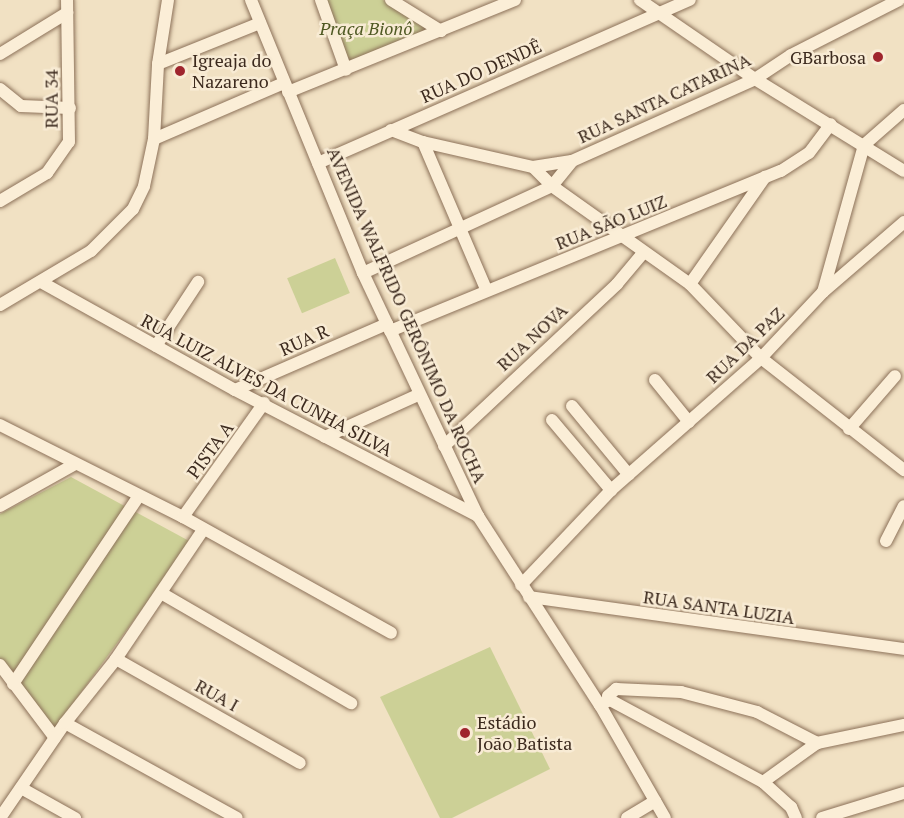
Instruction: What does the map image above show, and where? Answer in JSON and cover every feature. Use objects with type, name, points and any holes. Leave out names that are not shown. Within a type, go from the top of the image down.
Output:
[{"type":"street","points":[[0,305],[91,251],[133,208],[144,186],[154,139],[158,64],[168,0]]},
{"type":"street","name":"AVENIDA WALFRIDO GERÔNIMO DA ROCHA","points":[[250,0],[363,273],[418,395],[478,516],[529,597],[605,703],[665,818]]},
{"type":"street","points":[[321,0],[346,70]]},
{"type":"street","points":[[390,0],[441,31]]},
{"type":"street","points":[[154,139],[286,88],[346,70],[515,0]]},
{"type":"street","points":[[640,0],[755,79],[904,171]]},
{"type":"street","name":"RUA DO DENDÊ","points":[[318,163],[690,0]]},
{"type":"street","name":"RUA SANTA CATARINA","points":[[533,167],[572,161],[755,79],[791,55],[899,0]]},
{"type":"street","points":[[2,48],[67,6]]},
{"type":"street","name":"RUA 34","points":[[0,201],[47,173],[58,161],[69,142],[67,6]]},
{"type":"street","points":[[158,64],[260,23]]},
{"type":"street","points":[[0,89],[21,106],[70,108]]},
{"type":"street","points":[[864,145],[904,110]]},
{"type":"street","name":"RUA SÃO LUIZ","points":[[388,327],[622,236],[766,176],[802,159],[831,124]]},
{"type":"street","points":[[391,130],[423,142],[533,167],[552,186],[643,253],[690,284],[761,358],[904,470]]},
{"type":"street","points":[[423,142],[486,289]]},
{"type":"street","name":"RUA DA PAZ","points":[[823,292],[864,145]]},
{"type":"street","name":"RUA SANTA CATARINA","points":[[363,273],[552,186],[572,161]]},
{"type":"street","points":[[690,284],[766,176]]},
{"type":"street","name":"RUA DA PAZ","points":[[521,585],[611,490],[761,358],[823,292],[904,222]]},
{"type":"street","name":"RUA NOVA","points":[[444,446],[617,284],[643,253]]},
{"type":"street","name":"RUA LUIZ ALVES DA CUNHA SILVA","points":[[41,282],[235,390],[264,403],[478,516]]},
{"type":"street","points":[[156,346],[198,282]]},
{"type":"street","name":"RUA R","points":[[235,390],[388,327]]},
{"type":"street","points":[[849,429],[895,376]]},
{"type":"street","points":[[655,380],[690,422]]},
{"type":"street","points":[[325,437],[418,395]]},
{"type":"street","name":"PISTA A","points":[[183,517],[264,403]]},
{"type":"street","points":[[572,406],[629,475]]},
{"type":"street","points":[[552,420],[611,490]]},
{"type":"street","points":[[0,425],[183,517],[391,633]]},
{"type":"street","points":[[0,506],[75,464]]},
{"type":"street","points":[[13,684],[139,496]]},
{"type":"street","points":[[886,541],[904,506]]},
{"type":"street","points":[[0,818],[65,723],[116,659],[203,530]]},
{"type":"street","points":[[161,593],[351,703]]},
{"type":"street","name":"RUA SANTA LUZIA","points":[[529,597],[756,631],[904,649]]},
{"type":"street","name":"RUA I","points":[[116,659],[300,763]]},
{"type":"street","points":[[2,672],[55,738]]},
{"type":"street","points":[[796,818],[791,807],[763,782],[605,703],[610,693],[620,689],[681,692],[722,700],[782,722],[817,743]]},
{"type":"street","points":[[65,723],[237,818]]},
{"type":"street","points":[[763,782],[817,743],[904,725]]},
{"type":"street","points":[[21,788],[75,818]]},
{"type":"street","points":[[822,818],[904,793]]},
{"type":"street","points":[[627,818],[655,801]]},
{"type":"green space","name":"Praça Bionô","points":[[325,0],[383,0],[432,31],[349,64]]},
{"type":"green space","points":[[335,258],[350,293],[302,313],[287,278]]},
{"type":"green space","points":[[71,477],[191,542],[55,728],[28,700],[0,658],[0,514]]},
{"type":"green space","name":"Estádio João Batista","points":[[490,647],[550,769],[452,818],[440,818],[380,697]]},
{"type":"place","name":"GBarbosa","points":[[878,57]]},
{"type":"place","name":"Igreaja do Nazareno","points":[[180,71]]},
{"type":"place","name":"Estádio João Batista","points":[[465,733]]}]
